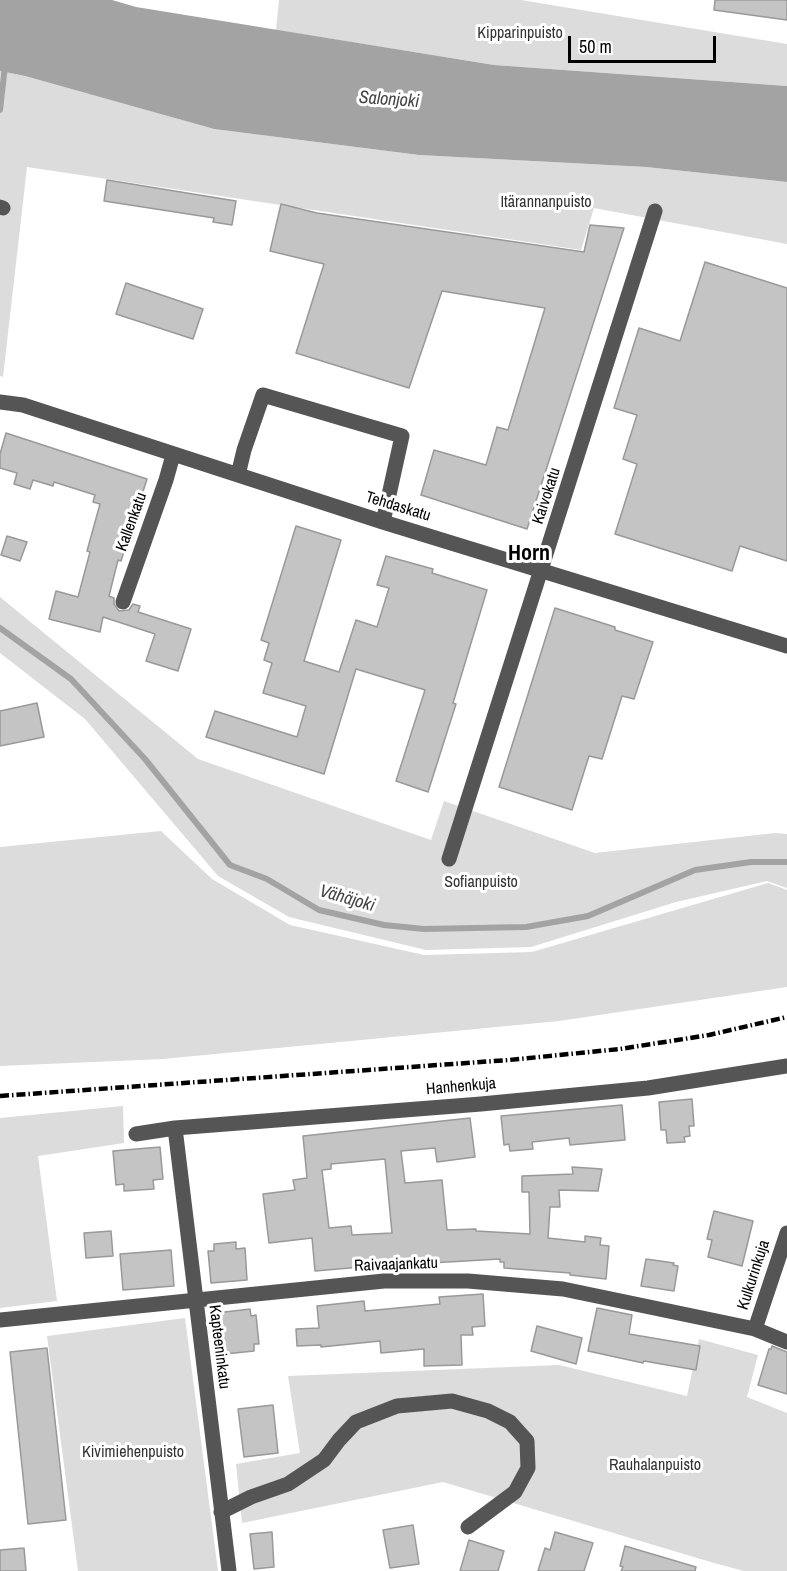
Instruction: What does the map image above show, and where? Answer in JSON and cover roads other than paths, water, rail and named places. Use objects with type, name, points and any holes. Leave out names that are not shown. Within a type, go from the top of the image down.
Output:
[{"type":"street","name":"Kaivokatu","points":[[449,859],[655,211]]},
{"type":"street","points":[[238,475],[263,395],[402,436],[383,522]]},
{"type":"street","name":"Tehdaskatu","points":[[0,402],[22,405],[383,522],[787,646]]},
{"type":"street","name":"Kallenkatu","points":[[123,602],[174,454]]},
{"type":"street","name":"Hanhenkuja","points":[[136,1134],[175,1128],[481,1104],[648,1088],[787,1066]]},
{"type":"street","name":"Kapteeninkatu","points":[[175,1128],[229,1571]]},
{"type":"street","name":"Kulkurinkuja","points":[[755,1329],[787,1233]]},
{"type":"street","name":"Raivaajankatu","points":[[0,1320],[384,1281],[468,1281],[563,1289],[755,1329],[787,1342]]},
{"type":"street","points":[[221,1512],[251,1497],[288,1484],[324,1460],[357,1422],[397,1406],[452,1401],[488,1411],[510,1422],[527,1440],[528,1468],[515,1492],[468,1527]]},
{"type":"water","name":"Salonjoki","points":[[0,0],[112,0],[136,7],[494,65],[787,86],[787,182],[646,167],[419,155],[214,129],[0,71]]},
{"type":"waterway","name":"Vähäjoki","points":[[0,110],[5,66]]},
{"type":"waterway","name":"Vähäjoki","points":[[0,628],[71,679],[145,759],[230,865],[267,879],[319,910],[384,925],[424,929],[526,927],[588,916],[695,870],[751,862],[787,862]]},
{"type":"railway","points":[[0,1096],[509,1060],[620,1049],[709,1035],[787,1017]]},
{"type":"district","name":"Horn","points":[[529,554]]},
{"type":"park label","name":"Kipparinpuisto","points":[[520,34]]},
{"type":"park label","name":"Itärannanpuisto","points":[[546,203]]},
{"type":"park label","name":"Sofianpuisto","points":[[481,883]]},
{"type":"park label","name":"Kivimiehenpuisto","points":[[133,1453]]},
{"type":"park label","name":"Rauhalanpuisto","points":[[655,1466]]}]
